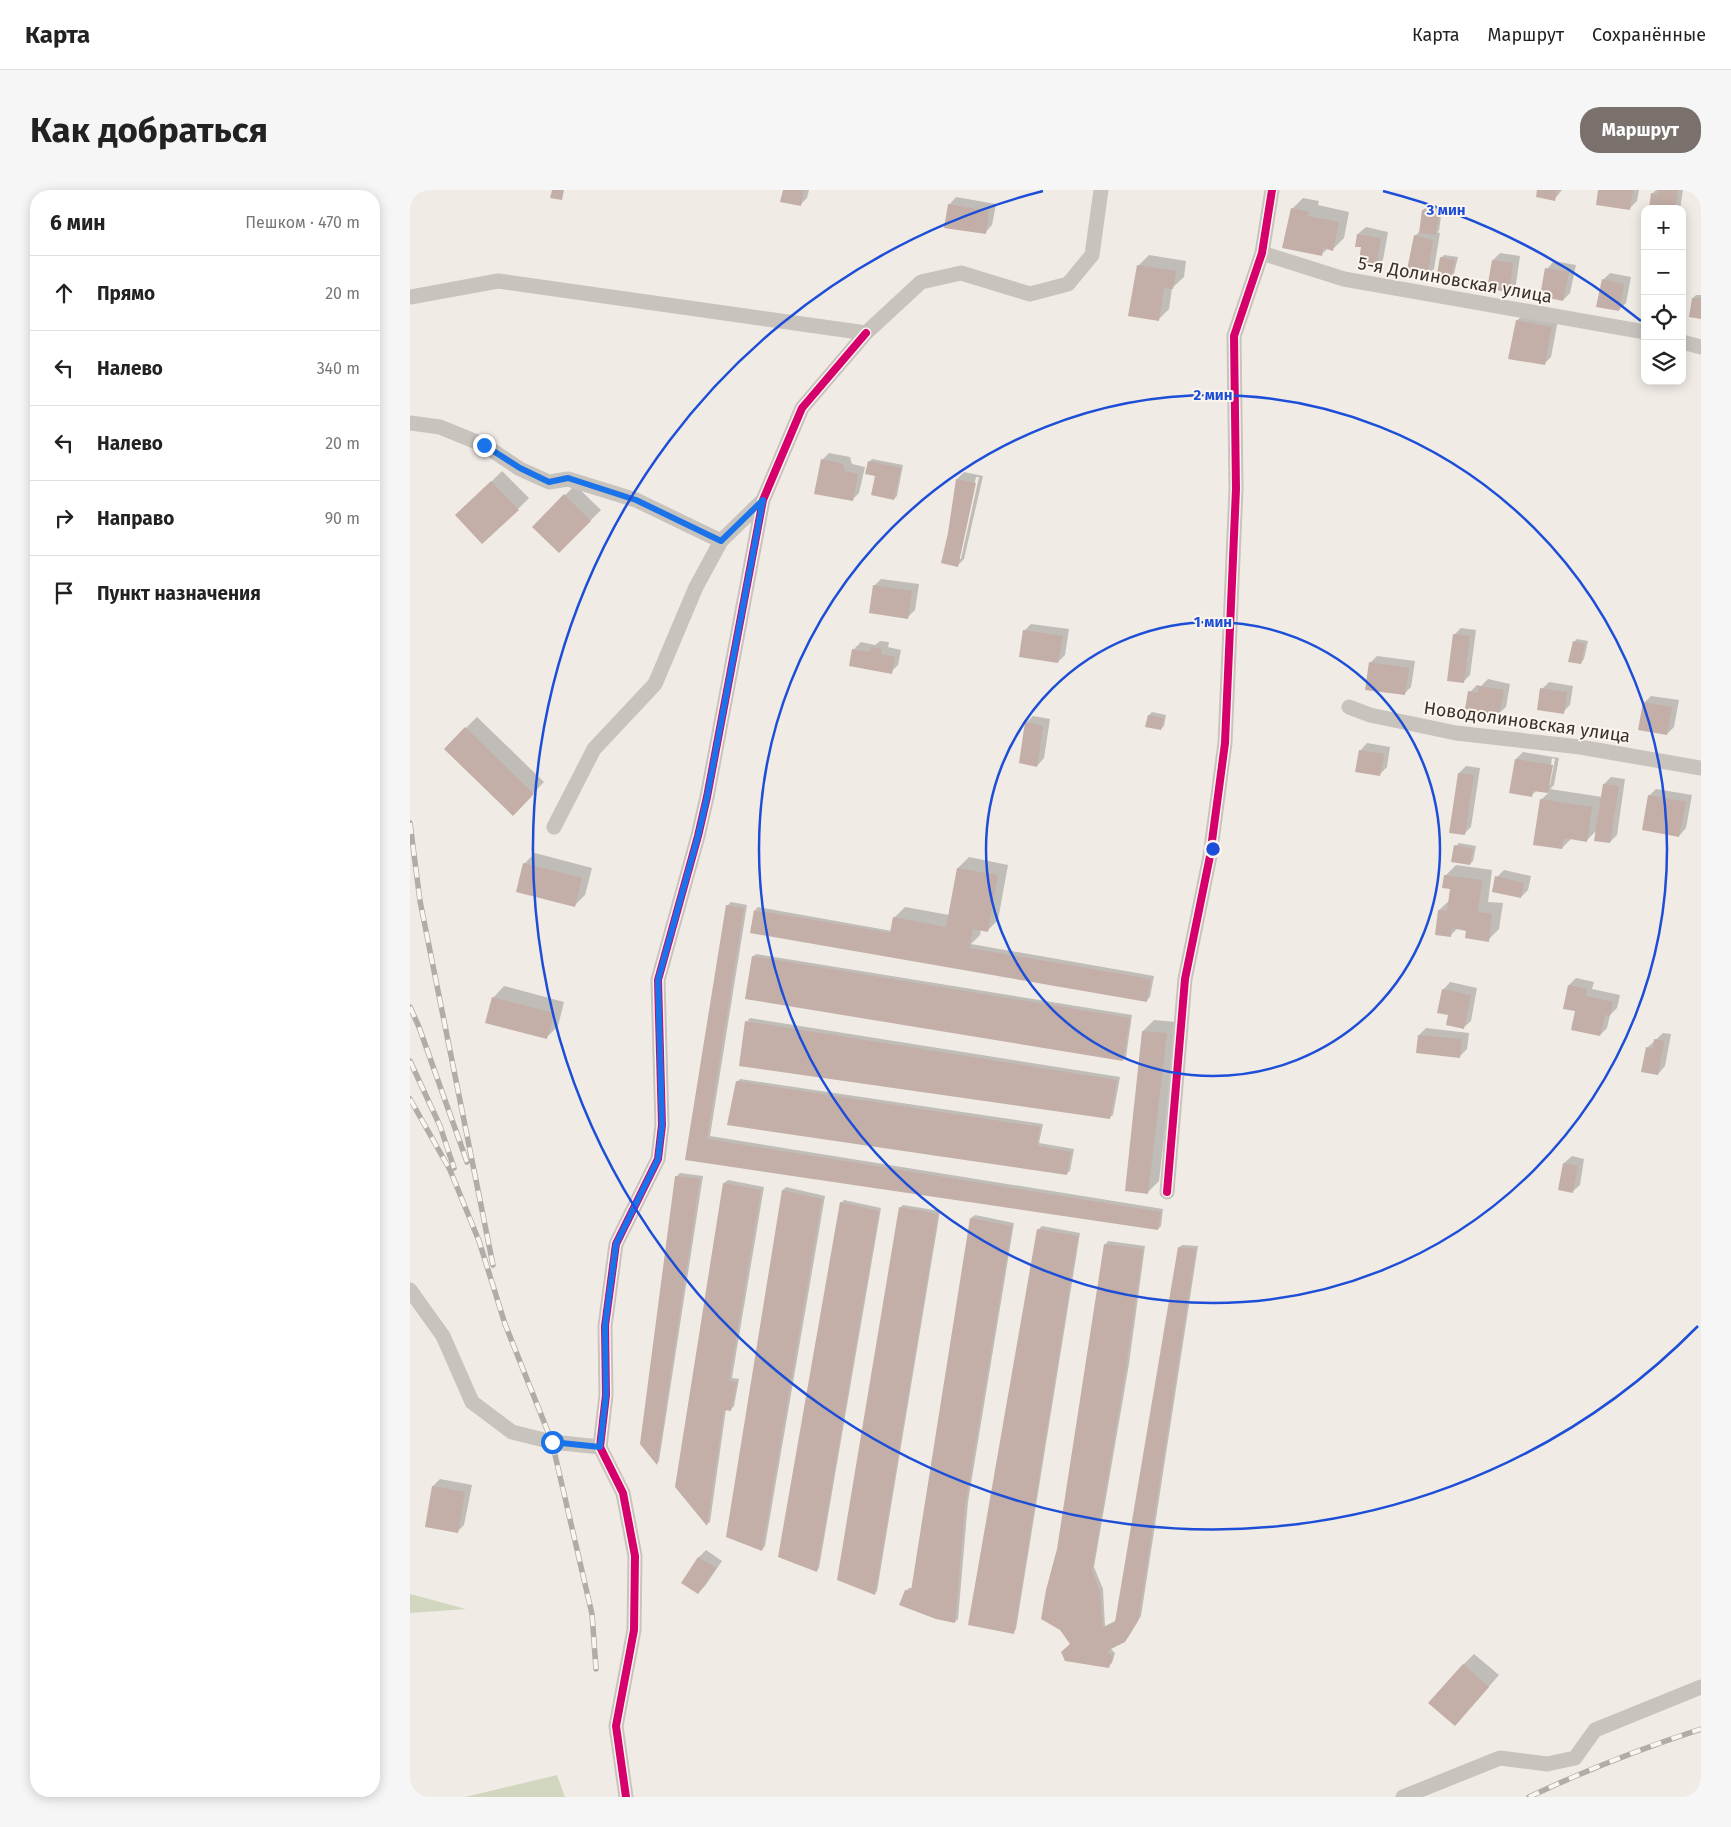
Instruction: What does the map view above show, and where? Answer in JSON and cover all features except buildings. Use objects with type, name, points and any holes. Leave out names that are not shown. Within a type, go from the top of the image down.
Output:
[{"type":"street","points":[[626,1797],[616,1726],[634,1630],[636,1556],[623,1493],[600,1447],[606,1395],[605,1326],[616,1244],[658,1159],[662,1125],[658,980],[700,826],[763,500],[802,408],[866,333],[921,282],[961,273],[1030,294],[1068,284],[1092,255],[1101,190]]},
{"type":"street","points":[[1168,1192],[1185,979],[1210,856],[1225,744],[1236,498],[1234,336],[1262,253],[1272,190]]},
{"type":"street","name":"5-я Долиновская улица","points":[[1262,253],[1344,279],[1641,331]]},
{"type":"street","points":[[410,297],[498,281],[866,333]]},
{"type":"street","points":[[1686,343],[1701,347]]},
{"type":"street","points":[[410,423],[440,427],[484,445],[520,468],[549,482],[568,478],[636,500],[721,541]]},
{"type":"street","points":[[554,827],[594,749],[655,684],[696,587],[721,541],[763,500]]},
{"type":"street","name":"Новодолиновская улица","points":[[1349,707],[1370,715],[1456,733],[1580,747],[1701,768]]},
{"type":"street","points":[[410,1290],[443,1336],[472,1402],[512,1432],[552,1442],[600,1447]]},
{"type":"street","points":[[1403,1797],[1500,1758],[1547,1764],[1574,1758],[1595,1730],[1701,1687]]},
{"type":"green space","points":[[410,1594],[466,1609],[410,1613]]},
{"type":"green space","points":[[557,1775],[565,1797],[465,1797]]},
{"type":"railway","points":[[410,823],[420,901],[493,1265]]},
{"type":"railway","points":[[410,1007],[419,1027],[467,1162]]},
{"type":"railway","points":[[410,1061],[440,1126],[454,1168]]},
{"type":"railway","points":[[410,1099],[450,1170],[479,1241],[505,1324],[552,1442],[592,1614],[596,1669]]},
{"type":"railway","points":[[1529,1797],[1614,1760],[1701,1729]]},
{"type":"cycle path","points":[[1167,1192],[1185,979],[1210,856],[1225,743],[1236,489],[1234,336],[1262,253],[1272,190]]},
{"type":"cycle path","points":[[626,1797],[616,1726],[634,1630],[635,1556],[623,1493],[600,1447],[606,1395],[605,1326],[616,1244],[658,1159],[662,1125],[658,980],[707,797],[763,500],[802,408],[866,333]]},
{"type":"route","points":[[484,445],[520,468],[549,482],[568,478],[636,500],[721,541],[763,500],[707,797],[658,980],[662,1125],[658,1159],[616,1244],[605,1326],[606,1395],[600,1447],[552,1442]]}]
